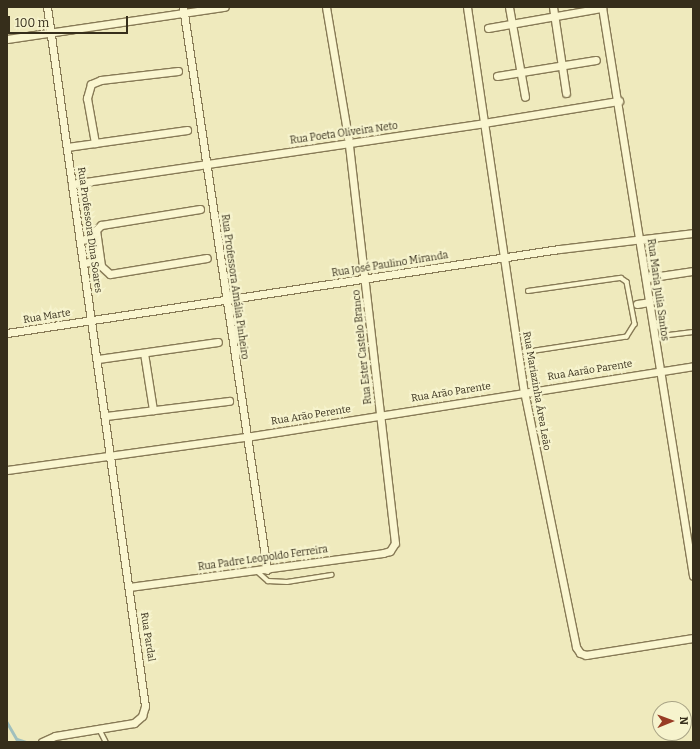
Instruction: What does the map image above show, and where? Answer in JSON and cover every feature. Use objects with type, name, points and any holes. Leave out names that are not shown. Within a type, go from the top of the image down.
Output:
[{"type":"street","name":"Rua Professora Dina Soares","points":[[47,7],[111,456]]},
{"type":"street","points":[[7,39],[184,10],[225,7]]},
{"type":"street","name":"Rua Ester Castelo Branco","points":[[326,7],[349,143],[366,279],[395,543]]},
{"type":"street","name":"Rua Mariazinha Área Leão","points":[[467,7],[524,391],[572,634],[578,650],[586,655],[693,638]]},
{"type":"street","points":[[509,7],[525,97]]},
{"type":"street","points":[[553,7],[566,93]]},
{"type":"street","points":[[488,28],[602,8]]},
{"type":"street","name":"Rua Maria Julia Santos","points":[[602,8],[649,302],[657,337],[659,371],[693,576]]},
{"type":"street","name":"Rua Professora Amália Pinheiro","points":[[184,10],[267,570]]},
{"type":"street","points":[[497,76],[596,60]]},
{"type":"street","points":[[95,143],[87,98],[91,84],[109,78],[178,71]]},
{"type":"street","name":"Rua Poeta Oliveira Neto","points":[[72,184],[484,123],[618,101]]},
{"type":"street","points":[[67,147],[186,130]]},
{"type":"street","points":[[200,209],[101,225],[96,230],[100,260],[101,266],[110,274],[207,258]]},
{"type":"street","name":"Rua José Paulino Miranda","points":[[91,320],[504,258],[693,233]]},
{"type":"street","points":[[80,240],[97,238]]},
{"type":"street","points":[[84,263],[100,260]]},
{"type":"street","points":[[646,278],[693,271]]},
{"type":"street","points":[[634,305],[649,302]]},
{"type":"street","name":"Rua Marte","points":[[7,333],[91,320]]},
{"type":"street","points":[[98,359],[218,342]]},
{"type":"street","points":[[144,353],[153,410]]},
{"type":"street","name":"Rua Aarão Parente","points":[[524,391],[693,366]]},
{"type":"street","name":"Rua Arão Parente","points":[[380,414],[524,391]]},
{"type":"street","points":[[106,416],[229,401]]},
{"type":"street","name":"Rua Arão Perente","points":[[246,436],[380,414]]},
{"type":"street","points":[[7,470],[246,436]]},
{"type":"street","name":"Rua Pardal","points":[[42,742],[55,736],[100,730],[134,723],[142,716],[145,706],[111,456]]},
{"type":"street","name":"Rua Padre Leopoldo Ferreira","points":[[129,587],[267,570],[383,553],[390,551],[395,543]]},
{"type":"lane","points":[[528,291],[621,278],[627,282],[634,305],[634,324],[627,337],[536,351]]},
{"type":"lane","points":[[657,337],[693,332]]},
{"type":"lane","points":[[257,571],[268,581],[287,582],[331,575]]},
{"type":"lane","points":[[100,730],[106,742]]},
{"type":"waterway","points":[[7,722],[17,739],[26,742]]}]
